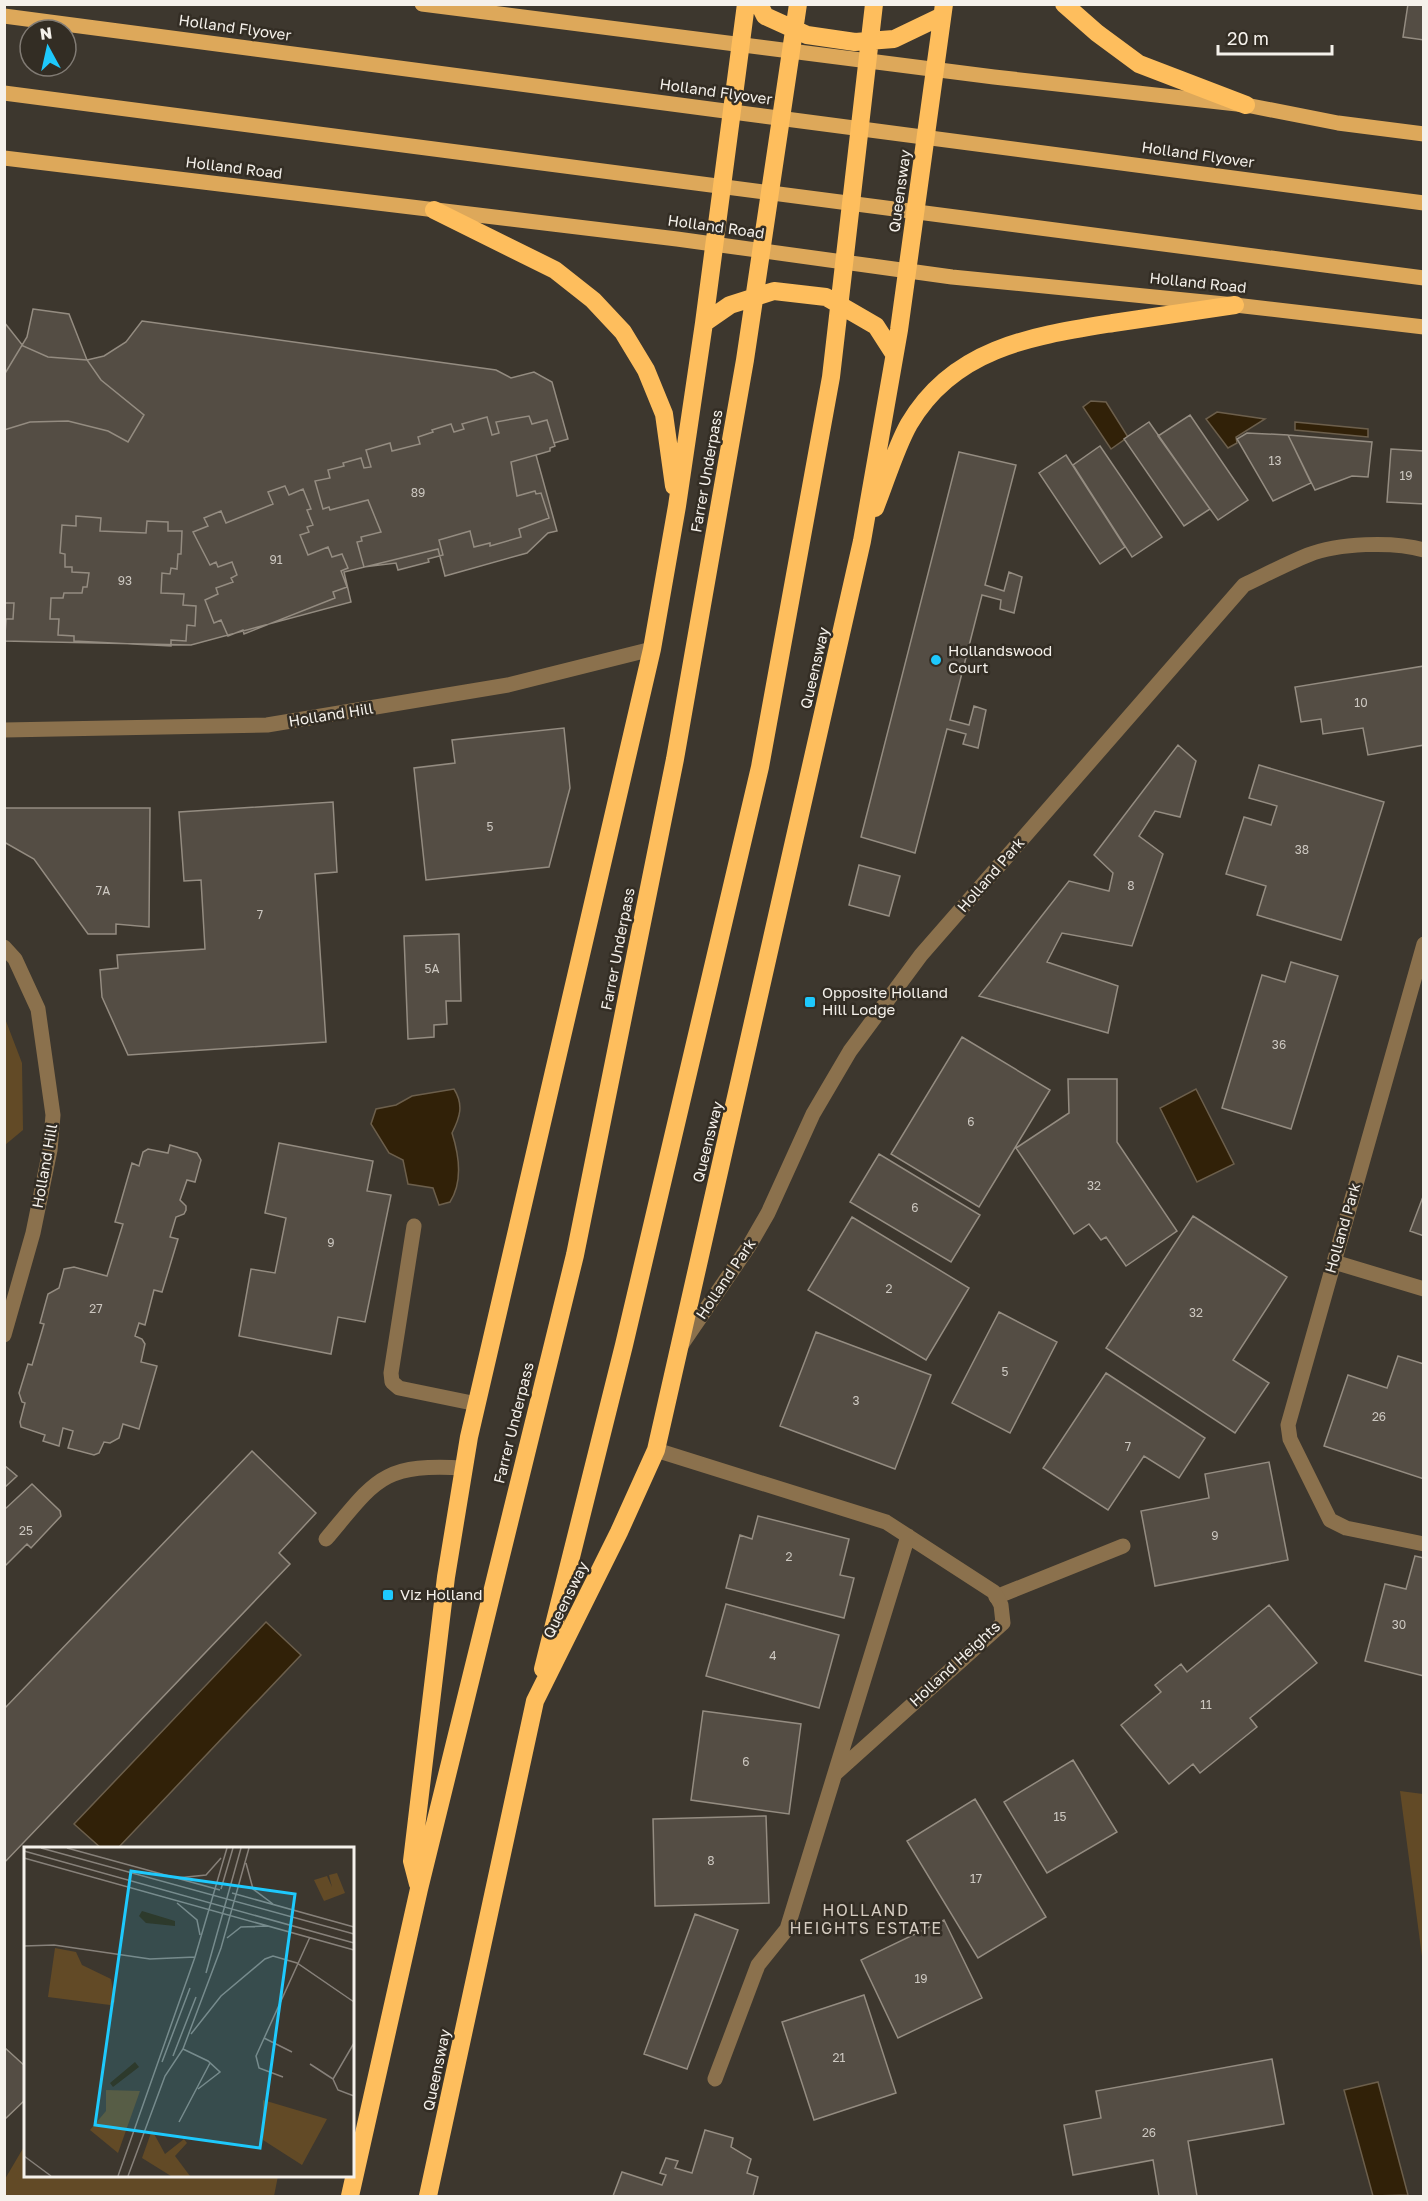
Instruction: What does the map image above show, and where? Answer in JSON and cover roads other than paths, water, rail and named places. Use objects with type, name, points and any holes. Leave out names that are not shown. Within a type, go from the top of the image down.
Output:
[{"type":"highway","points":[[350,2196],[419,1889],[412,1862],[446,1577],[464,1468],[652,649],[705,323],[746,4]]},
{"type":"highway","points":[[759,4],[765,16],[807,35],[855,42],[894,39],[943,10]]},
{"type":"highway","name":"Farrer Underpass","points":[[419,1889],[574,1255],[675,759],[745,360],[798,4]]},
{"type":"highway","points":[[535,1701],[624,1345],[760,767],[831,377],[874,4]]},
{"type":"highway","points":[[1064,4],[1097,33],[1139,64],[1246,105]]},
{"type":"highway","name":"Queensway","points":[[428,2196],[535,1701],[619,1532],[656,1450],[677,1351],[737,1101],[862,541],[907,271],[943,10]]},
{"type":"highway","points":[[434,210],[555,270],[593,300],[623,332],[646,370],[664,414],[677,506]]},
{"type":"highway","points":[[705,323],[730,305],[774,291],[826,297],[876,326],[894,354]]},
{"type":"highway","points":[[862,541],[909,424],[937,388],[968,362],[1006,344],[1048,333],[1235,305]]},
{"type":"main road","points":[[422,4],[935,70],[1246,105],[1338,123],[1424,134]]},
{"type":"main road","name":"Holland Flyover","points":[[4,16],[1424,203]]},
{"type":"main road","points":[[4,93],[1424,278]]},
{"type":"main road","name":"Holland Road","points":[[4,158],[714,244],[907,271],[1424,327]]},
{"type":"street","name":"Holland Park","points":[[677,1351],[749,1246],[768,1213],[813,1114],[850,1051],[921,955],[1244,585],[1310,554],[1360,545],[1408,546],[1424,550]]},
{"type":"street","name":"Holland Hill","points":[[4,730],[267,725],[508,685],[652,649]]},
{"type":"street","name":"Holland Park","points":[[1424,944],[1288,1425],[1290,1439],[1322,1508],[1330,1520],[1346,1528],[1424,1544]]},
{"type":"street","name":"Holland Hill","points":[[4,947],[15,959],[38,1009],[53,1115],[50,1150],[41,1195],[4,1335]]},
{"type":"street","points":[[414,1226],[391,1373],[392,1382],[399,1388],[477,1404]]},
{"type":"street","points":[[1334,1262],[1424,1289]]},
{"type":"street","name":"Holland Heights","points":[[656,1450],[886,1522],[994,1592],[1001,1605],[1003,1623],[836,1773]]},
{"type":"street","points":[[326,1539],[371,1485],[392,1473],[426,1466],[464,1468]]},
{"type":"street","name":"Holland Heights","points":[[715,2079],[758,1965],[787,1929],[908,1536]]},
{"type":"street","points":[[996,1597],[1123,1546]]},
{"type":"place","name":"Hollandswood Court","points":[[936,660]]},
{"type":"place","name":"Opposite Holland Hill Lodge","points":[[810,1002]]},
{"type":"place","name":"Viz Holland","points":[[388,1595]]},
{"type":"district","name":"HOLLAND HEIGHTS ESTATE","points":[[866,1919]]}]
